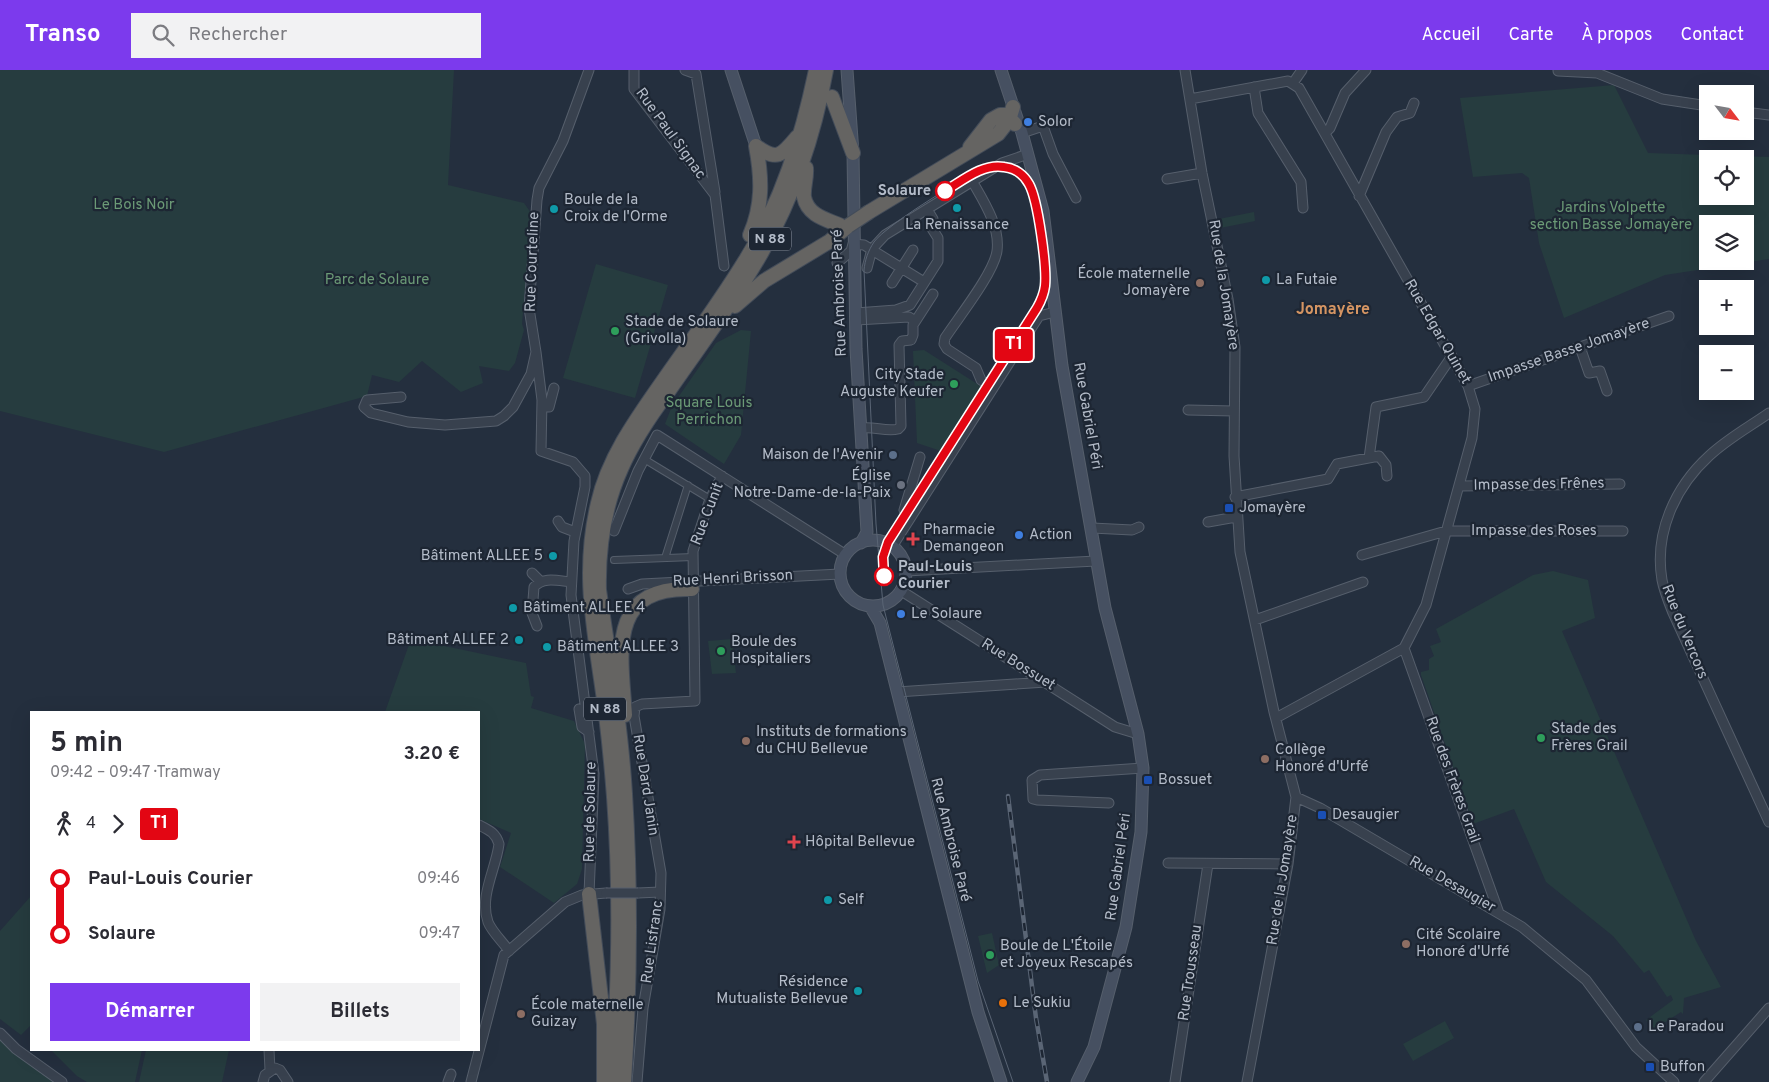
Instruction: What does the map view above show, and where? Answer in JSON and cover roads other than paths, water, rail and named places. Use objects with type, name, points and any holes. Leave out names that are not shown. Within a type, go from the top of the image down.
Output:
[{"type":"highway","name":"N 88","points":[[612,1082],[618,1001],[620,903],[614,797],[606,717],[589,593],[590,544],[598,501],[614,460],[634,423],[746,260],[778,199],[802,131],[816,70]]},
{"type":"highway","name":"N 88","points":[[624,1082],[630,939],[625,792],[600,590],[599,569],[604,523],[614,486],[630,449],[723,312],[774,231],[804,159],[817,116],[826,70]]},
{"type":"highway","points":[[832,97],[853,153]]},
{"type":"highway","points":[[723,312],[737,305],[748,293],[764,281],[830,241],[846,226],[998,134],[1015,120]]},
{"type":"highway","points":[[756,146],[765,153],[778,155],[784,153],[802,131]]},
{"type":"highway","points":[[746,260],[745,246],[757,219],[760,204],[761,171],[756,146]]},
{"type":"highway","points":[[804,159],[807,175],[804,197],[807,205],[820,218],[846,226]]},
{"type":"highway","name":"N 88","points":[[625,792],[628,756],[621,640],[626,623],[635,607],[648,596],[692,585]]},
{"type":"highway","points":[[589,894],[604,1024],[604,1082]]},
{"type":"main road","points":[[731,70],[756,146]]},
{"type":"main road","name":"Rue Ambroise Paré","points":[[847,70],[853,153],[853,244],[861,270],[856,316],[867,532],[862,542]]},
{"type":"main road","points":[[1001,70],[1015,120]]},
{"type":"main road","name":"Rue Gabriel Péri","points":[[1015,120],[1036,180],[1047,230],[1055,312],[1104,608],[1138,734],[1143,768],[1141,832],[1126,928],[1094,1047],[1077,1082]]},
{"type":"main road","points":[[879,540],[890,543],[902,557],[906,571],[900,590],[887,603],[870,606],[850,597],[843,587],[840,574],[846,555],[862,542],[879,540]]},
{"type":"main road","name":"Rue Ambroise Paré","points":[[870,606],[879,620],[978,1012],[1001,1082]]},
{"type":"street","name":"Rue Courteline","points":[[402,396],[366,400],[364,407],[371,413],[408,422],[444,425],[496,421],[504,416],[513,406],[524,389],[531,374],[536,352],[529,308],[534,211],[539,188],[562,141],[589,70]]},
{"type":"street","name":"Rue Paul Signac","points":[[634,70],[634,89],[715,195]]},
{"type":"street","name":"Rue Paul Signac","points":[[685,70],[696,74],[724,266]]},
{"type":"street","name":"Rue de la Jomayère","points":[[1185,70],[1202,173],[1228,299],[1234,347],[1235,497],[1240,552],[1276,718],[1296,797],[1288,864],[1247,1082]]},
{"type":"street","points":[[1190,99],[1288,81],[1293,83],[1302,70]]},
{"type":"street","points":[[1326,132],[1330,128],[1345,94],[1366,70]]},
{"type":"street","points":[[1558,71],[1597,72],[1662,99],[1699,105]]},
{"type":"street","name":"Rue Edgar Quinet","points":[[1293,83],[1299,88],[1326,132],[1360,196],[1452,356],[1468,386],[1475,409],[1472,438],[1426,605],[1404,648]]},
{"type":"street","points":[[1254,87],[1258,113],[1301,182],[1302,208]]},
{"type":"street","points":[[1360,196],[1386,132],[1397,117],[1410,113],[1414,103]]},
{"type":"street","points":[[1754,113],[1769,115]]},
{"type":"street","points":[[1015,120],[1043,126],[1053,154],[1076,198]]},
{"type":"street","points":[[924,282],[902,268],[872,250],[864,245],[853,244],[847,256],[837,263],[861,270],[872,250],[885,235],[1027,150]]},
{"type":"street","points":[[1167,179],[1202,173]]},
{"type":"street","points":[[975,186],[991,214],[997,252],[988,272],[945,338],[944,344],[946,349],[976,368],[981,380],[993,388]]},
{"type":"street","points":[[856,316],[896,310],[910,305],[938,261],[938,238],[931,227],[933,219],[928,209]]},
{"type":"street","points":[[892,283],[913,250]]},
{"type":"street","points":[[861,428],[876,426],[887,430],[896,430],[901,426],[899,347],[902,341],[911,340],[913,337],[915,321],[933,294]]},
{"type":"street","points":[[890,543],[895,542],[1039,316],[1055,312]]},
{"type":"street","points":[[856,316],[909,317],[915,321]]},
{"type":"street","name":"Impasse Basse Jomayère","points":[[1468,386],[1669,316]]},
{"type":"street","points":[[1580,347],[1589,373],[1600,371],[1607,391]]},
{"type":"street","name":"Rue de Solaure","points":[[536,352],[542,408],[541,451],[574,462],[585,476],[585,487],[575,532],[572,582],[577,644],[594,774],[589,894]]},
{"type":"street","points":[[1369,458],[1376,407],[1424,397],[1452,356]]},
{"type":"street","points":[[542,408],[549,407],[554,388]]},
{"type":"street","points":[[1188,410],[1234,411]]},
{"type":"street","name":"Rue du Vercors","points":[[1769,413],[1709,456],[1684,484],[1666,518],[1661,550],[1662,580],[1673,613],[1769,822]]},
{"type":"street","points":[[614,531],[644,459],[657,435],[846,555]]},
{"type":"street","points":[[1235,497],[1328,479],[1337,464],[1379,456],[1386,465],[1387,476]]},
{"type":"street","points":[[912,515],[904,510],[920,457]]},
{"type":"street","points":[[644,459],[710,498]]},
{"type":"street","name":"Rue Cunit","points":[[692,585],[693,557],[710,498],[722,476]]},
{"type":"street","name":"Impasse des Frênes","points":[[1459,486],[1620,484]]},
{"type":"street","points":[[665,558],[688,485]]},
{"type":"street","points":[[1208,522],[1236,517]]},
{"type":"street","points":[[561,523],[575,532]]},
{"type":"street","points":[[1092,528],[1132,530],[1139,527]]},
{"type":"street","name":"Impasse des Roses","points":[[1362,555],[1446,531],[1623,531]]},
{"type":"street","points":[[612,560],[693,557]]},
{"type":"street","points":[[906,571],[1096,561]]},
{"type":"street","points":[[532,573],[546,582]]},
{"type":"street","name":"Rue Henri Brisson","points":[[628,590],[642,584],[692,585],[840,574]]},
{"type":"street","points":[[534,622],[529,608],[534,587],[560,579],[572,582]]},
{"type":"street","points":[[1255,620],[1363,582]]},
{"type":"street","name":"Rue Dard Janin","points":[[660,892],[661,873],[634,716],[635,707],[642,704],[694,701],[692,585]]},
{"type":"street","name":"Rue Bossuet","points":[[900,590],[1116,727],[1138,734]]},
{"type":"street","points":[[1276,718],[1404,648]]},
{"type":"street","name":"Rue des Frères Grail","points":[[1404,648],[1499,912]]},
{"type":"street","points":[[897,692],[1046,682]]},
{"type":"street","points":[[578,713],[582,727],[589,732]]},
{"type":"street","name":"Rue Gabriel Péri","points":[[1109,803],[1033,799],[1032,780],[1040,775],[1143,768]]},
{"type":"street","name":"Rue Desaugier","points":[[1296,797],[1320,808],[1522,927],[1586,980],[1636,1047],[1674,1082]]},
{"type":"street","points":[[480,826],[493,832],[499,844],[487,891],[486,915],[488,924],[509,951]]},
{"type":"street","points":[[1168,863],[1288,864]]},
{"type":"street","name":"Rue Trousseau","points":[[1175,1082],[1208,864]]},
{"type":"street","points":[[480,1047],[504,955],[564,902],[589,894],[606,892],[660,892]]},
{"type":"street","name":"Rue Lisfranc","points":[[637,1082],[643,1008],[660,908],[660,892]]},
{"type":"street","points":[[1704,1082],[1769,1008]]},
{"type":"street","points":[[0,1032],[16,1049],[62,1082]]},
{"type":"street","points":[[269,1051],[270,1070]]},
{"type":"street","points":[[471,1082],[479,1051]]},
{"type":"street","points":[[263,1082],[265,1075],[270,1070],[280,1070],[288,1082]]},
{"type":"tram line","name":"T1","points":[[884,576],[883,557],[888,542],[1037,308],[1045,288],[1042,249],[1035,202],[1032,190],[1024,177],[1011,168],[994,166],[978,171],[945,191]]},
{"type":"tram line","points":[[1013,1082],[978,981],[883,605],[876,524],[864,270],[870,249],[882,234],[932,198],[970,176],[996,166],[1008,167],[1018,172],[1032,190]]},
{"type":"tram line","points":[[883,563],[884,552],[888,542],[1037,308],[1044,293],[1045,281]]},
{"type":"railway","points":[[1008,796],[1036,1018],[1047,1082]]},
{"type":"place","name":"Solor","points":[[1028,122]]},
{"type":"place","name":"Solaure","points":[[945,191]]},
{"type":"place","name":"La Renaissance","points":[[957,208]]},
{"type":"place","name":"Boule de la Croix de l'Orme","points":[[554,209]]},
{"type":"place","name":"La Futaie","points":[[1266,280]]},
{"type":"place","name":"École maternelle Jomayère","points":[[1200,283]]},
{"type":"place","name":"Stade de Solaure (Grivolla)","points":[[615,331]]},
{"type":"place","name":"City Stade Auguste Keufer","points":[[954,384]]},
{"type":"place","name":"Maison de l'Avenir","points":[[893,455]]},
{"type":"place","name":"Église Notre-Dame-de-la-Paix","points":[[901,485]]},
{"type":"place","name":"Jomayère","points":[[1229,508]]},
{"type":"place","name":"Action","points":[[1019,535]]},
{"type":"place","name":"Pharmacie Demangeon","points":[[913,539]]},
{"type":"place","name":"Bâtiment ALLEE 5","points":[[553,556]]},
{"type":"place","name":"Paul-Louis Courier","points":[[884,576]]},
{"type":"place","name":"Bâtiment ALLEE 4","points":[[513,608]]},
{"type":"place","name":"Le Solaure","points":[[901,614]]},
{"type":"place","name":"Bâtiment ALLEE 2","points":[[519,640]]},
{"type":"place","name":"Bâtiment ALLEE 3","points":[[547,647]]},
{"type":"place","name":"Boule des Hospitaliers","points":[[721,651]]},
{"type":"place","name":"Stade des Frères Grail","points":[[1541,738]]},
{"type":"place","name":"Instituts de formations du CHU Bellevue","points":[[746,741]]},
{"type":"place","name":"Collège Honoré d'Urfé","points":[[1265,759]]},
{"type":"place","name":"Bossuet","points":[[1148,780]]},
{"type":"place","name":"Desaugier","points":[[1322,815]]},
{"type":"place","name":"Hôpital Bellevue","points":[[794,842]]},
{"type":"place","name":"Self","points":[[828,900]]},
{"type":"place","name":"Cité Scolaire Honoré d'Urfé","points":[[1406,944]]},
{"type":"place","name":"Boule de L'Étoile et Joyeux Rescapés","points":[[990,955]]},
{"type":"place","name":"Résidence Mutualiste Bellevue","points":[[858,991]]},
{"type":"place","name":"Le Sukiu","points":[[1003,1003]]},
{"type":"place","name":"École maternelle Guizay","points":[[521,1014]]},
{"type":"place","name":"Le Paradou","points":[[1638,1027]]},
{"type":"place","name":"Buffon","points":[[1650,1067]]},
{"type":"district","name":"Jomayère","points":[[1333,310]]},
{"type":"park label","name":"Le Bois Noir","points":[[134,205]]},
{"type":"park label","name":"Jardins Volpette section Basse Jomayère","points":[[1611,216]]},
{"type":"park label","name":"Parc de Solaure","points":[[377,280]]},
{"type":"park label","name":"Square Louis Perrichon","points":[[709,412]]}]
